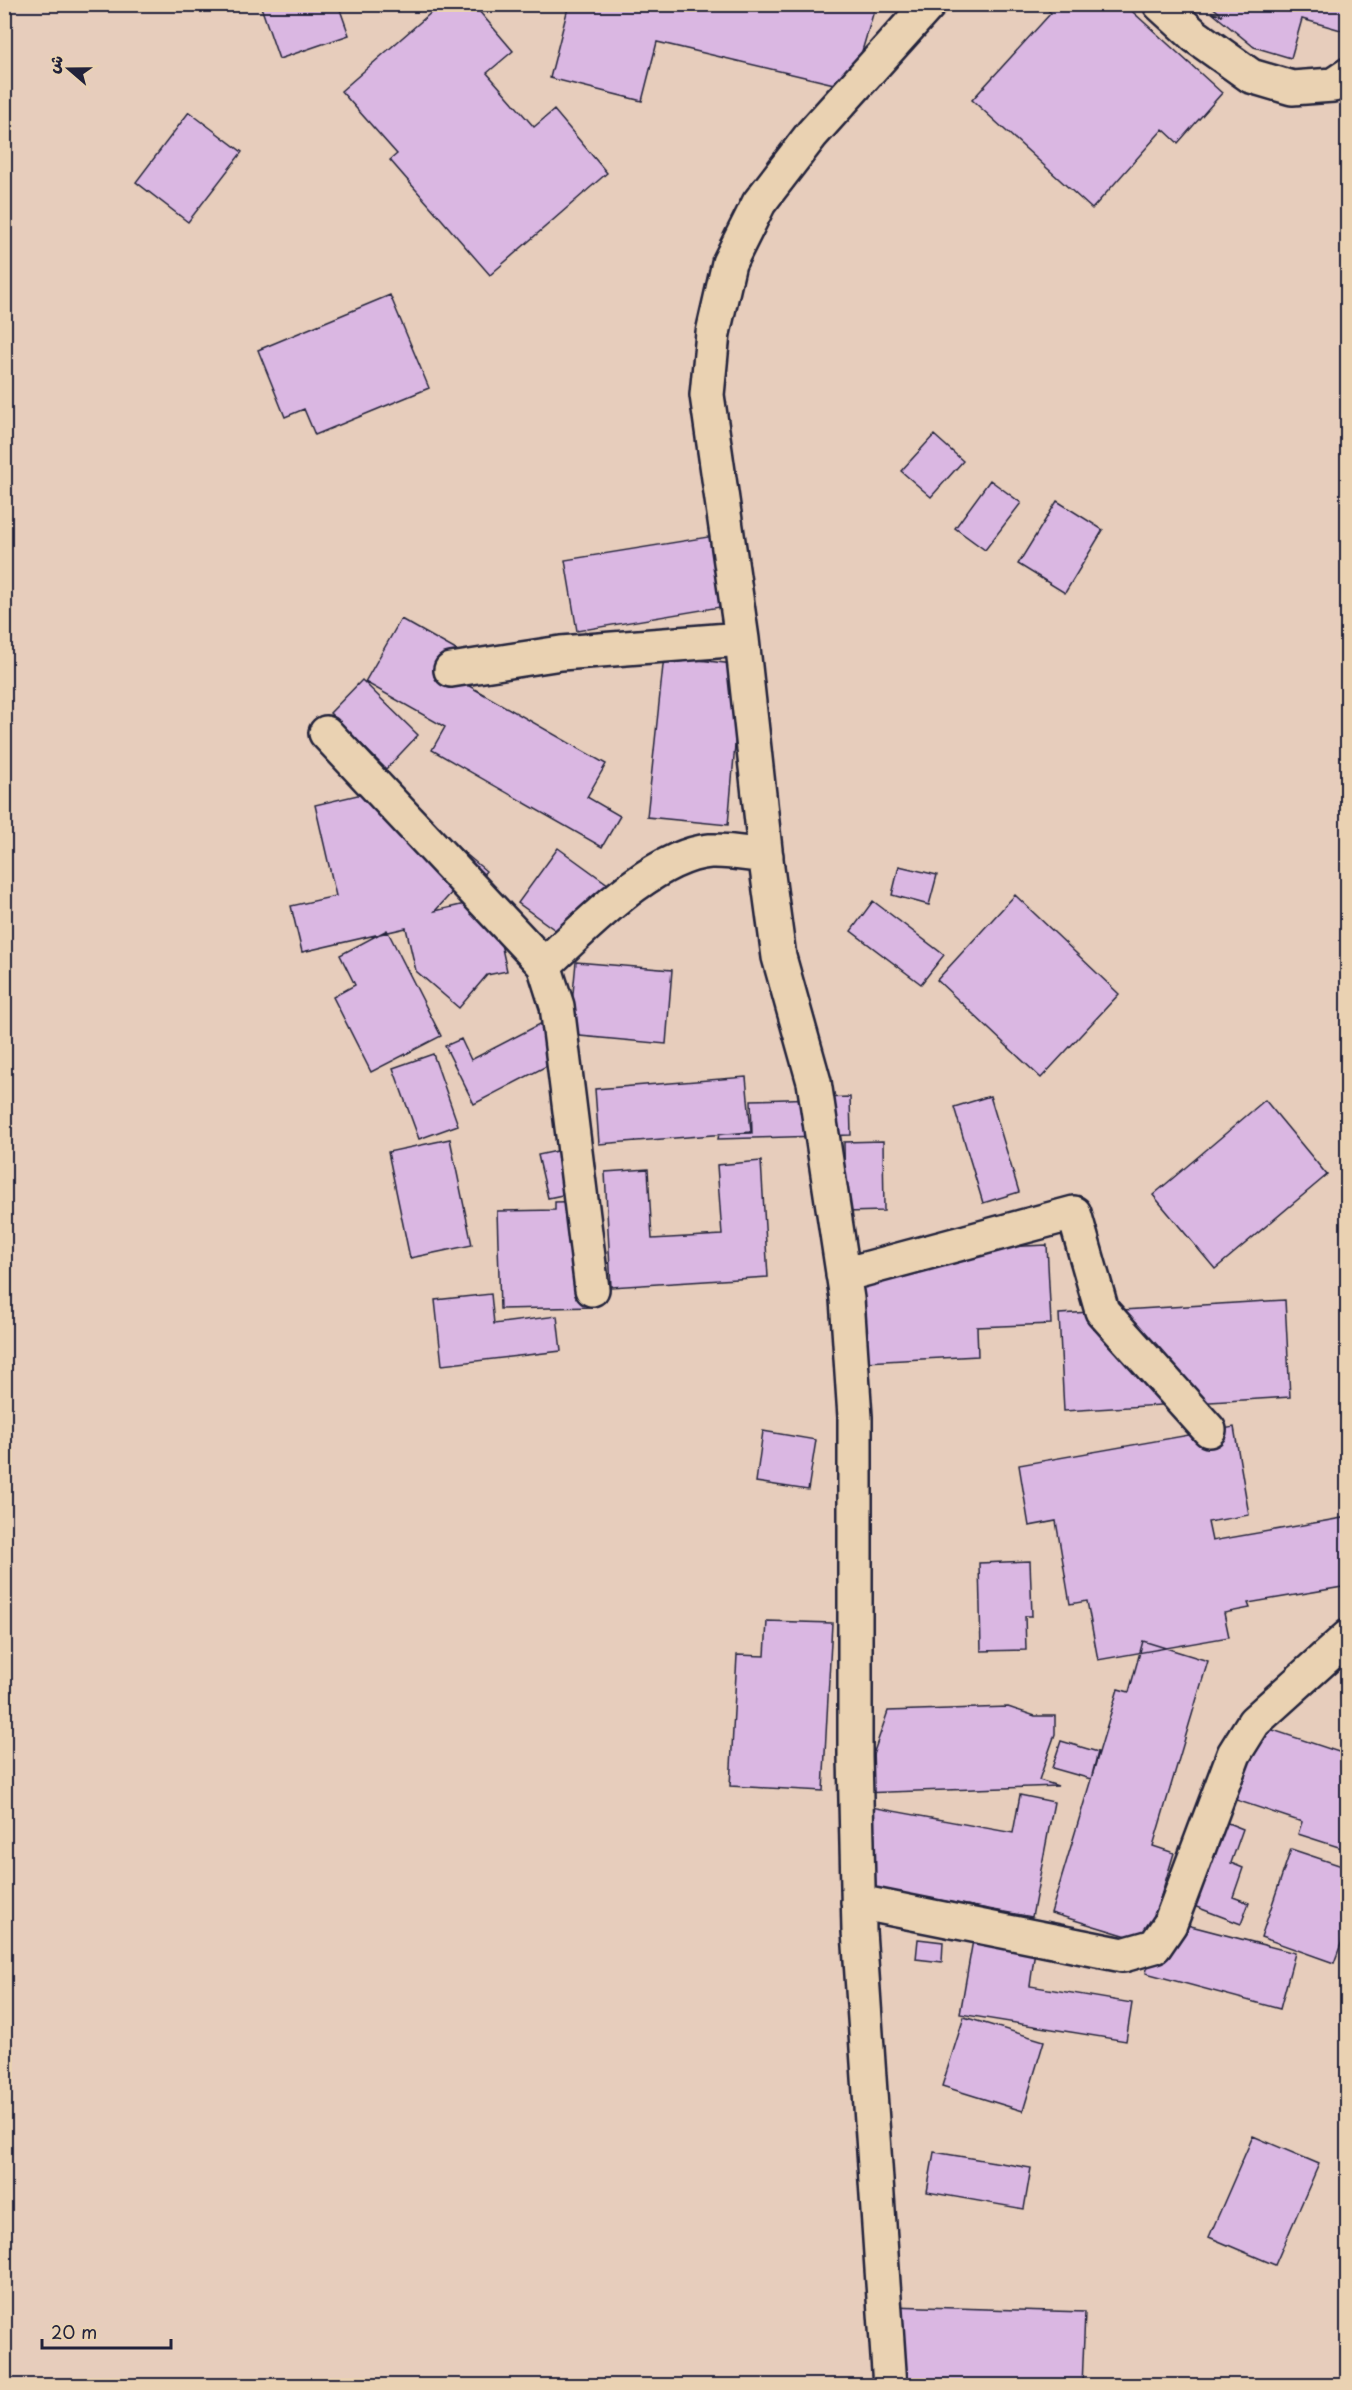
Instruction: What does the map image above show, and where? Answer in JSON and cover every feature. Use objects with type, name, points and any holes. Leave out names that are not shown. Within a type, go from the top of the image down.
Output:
[{"type":"street","points":[[890,2385],[858,1902],[855,1756],[855,1418],[847,1299],[814,1082],[779,957],[742,639],[707,395],[713,333],[729,263],[759,203],[812,134],[929,4]]},
{"type":"street","points":[[1160,4],[1195,36],[1251,76],[1292,88],[1333,85],[1347,75]]},
{"type":"street","points":[[451,670],[561,653],[742,639]]},
{"type":"street","points":[[326,733],[544,965],[557,1006],[592,1289]]},
{"type":"street","points":[[544,965],[625,892],[678,859],[711,851],[766,856]]},
{"type":"street","points":[[843,1275],[1074,1213],[1102,1311],[1209,1430]]},
{"type":"street","points":[[858,1902],[1123,1955],[1155,1946],[1170,1924],[1234,1754],[1254,1722],[1347,1636]]},
{"type":"building","points":[[260,4],[338,4],[349,35],[279,59]]},
{"type":"building","points":[[346,4],[416,4],[418,11]]},
{"type":"building","points":[[441,4],[473,4],[513,51],[487,73],[534,127],[554,110],[607,173],[490,275],[390,160],[397,154],[341,91]]},
{"type":"building","points":[[569,4],[876,4],[851,88],[657,42],[642,101],[550,78]]},
{"type":"building","points":[[1042,4],[1124,4],[1222,93],[1178,143],[1163,129],[1092,209],[972,100],[1051,13]]},
{"type":"building","points":[[1209,4],[1348,4],[1348,32],[1302,19],[1291,58],[1254,47],[1211,12],[1223,16]]},
{"type":"building","points":[[189,112],[242,152],[188,222],[136,182]]},
{"type":"building","points":[[390,295],[429,388],[315,435],[304,409],[285,417],[258,350]]},
{"type":"building","points":[[934,435],[963,461],[931,497],[901,471]]},
{"type":"building","points":[[990,480],[1021,503],[985,550],[955,528]]},
{"type":"building","points":[[1057,501],[1103,530],[1065,593],[1018,564]]},
{"type":"building","points":[[714,536],[726,606],[577,631],[565,560]]},
{"type":"building","points":[[401,619],[481,664],[469,686],[606,764],[587,797],[620,816],[602,847],[432,750],[445,727],[365,682]]},
{"type":"building","points":[[664,656],[742,665],[728,825],[647,817]]},
{"type":"building","points":[[362,680],[418,735],[386,769],[330,713]]},
{"type":"building","points":[[379,790],[435,828],[486,871],[468,892],[455,889],[435,911],[491,898],[507,971],[487,975],[459,1008],[416,971],[406,928],[302,952],[291,906],[336,896],[315,805]]},
{"type":"building","points":[[558,848],[609,885],[569,940],[518,903]]},
{"type":"building","points":[[899,866],[937,875],[929,905],[892,895]]},
{"type":"building","points":[[1015,895],[1119,994],[1041,1078],[937,980]]},
{"type":"building","points":[[873,901],[944,955],[921,984],[851,931]]},
{"type":"building","points":[[387,930],[441,1036],[371,1072],[333,997],[355,985],[340,955]]},
{"type":"building","points":[[576,962],[672,970],[666,1044],[569,1035]]},
{"type":"building","points":[[544,1022],[562,1058],[474,1104],[445,1046],[461,1039],[471,1060]]},
{"type":"building","points":[[433,1054],[458,1125],[419,1139],[393,1068]]},
{"type":"building","points":[[746,1077],[751,1132],[599,1144],[595,1089]]},
{"type":"building","points":[[990,1096],[1019,1192],[983,1203],[954,1107]]},
{"type":"building","points":[[850,1097],[851,1135],[718,1139],[719,1134],[752,1133],[751,1100]]},
{"type":"building","points":[[1265,1100],[1327,1175],[1215,1269],[1153,1195]]},
{"type":"building","points":[[450,1139],[472,1245],[410,1258],[388,1152]]},
{"type":"building","points":[[883,1141],[884,1211],[845,1212],[844,1142]]},
{"type":"building","points":[[576,1147],[586,1190],[548,1198],[538,1155]]},
{"type":"building","points":[[761,1161],[768,1277],[611,1287],[605,1172],[648,1169],[652,1239],[722,1235],[717,1165]]},
{"type":"building","points":[[592,1201],[595,1307],[500,1309],[497,1211],[555,1210],[555,1202]]},
{"type":"building","points":[[1047,1245],[1051,1324],[977,1327],[978,1356],[866,1362],[860,1254]]},
{"type":"building","points":[[491,1294],[494,1324],[557,1316],[561,1351],[442,1365],[435,1300]]},
{"type":"building","points":[[1285,1300],[1290,1397],[1064,1411],[1059,1314]]},
{"type":"building","points":[[1234,1427],[1249,1515],[1208,1522],[1212,1541],[1348,1517],[1348,1586],[1248,1603],[1250,1608],[1224,1613],[1229,1637],[1098,1660],[1087,1601],[1070,1604],[1056,1521],[1029,1526],[1019,1465]]},
{"type":"building","points":[[763,1431],[816,1440],[808,1490],[756,1482]]},
{"type":"building","points":[[1348,1444],[1348,1459],[1340,1452]]},
{"type":"building","points":[[1030,1561],[1032,1616],[1025,1616],[1026,1650],[981,1651],[979,1563]]},
{"type":"building","points":[[767,1621],[832,1623],[823,1791],[730,1786],[737,1655],[765,1656]]},
{"type":"building","points":[[1143,1641],[1208,1661],[1153,1846],[1174,1853],[1147,1942],[1051,1913],[1118,1689],[1129,1692]]},
{"type":"building","points":[[1008,1707],[1035,1716],[1055,1716],[1055,1734],[1039,1780],[1058,1786],[860,1793],[888,1711]]},
{"type":"building","points":[[1258,1725],[1348,1755],[1348,1850],[1298,1834],[1302,1822],[1206,1790]]},
{"type":"building","points":[[1061,1741],[1098,1752],[1091,1779],[1052,1768]]},
{"type":"building","points":[[1020,1795],[1054,1802],[1032,1917],[852,1884],[866,1806],[1013,1833]]},
{"type":"building","points":[[1210,1816],[1243,1829],[1231,1863],[1243,1868],[1233,1897],[1249,1903],[1241,1924],[1178,1900]]},
{"type":"building","points":[[1291,1849],[1348,1868],[1348,1925],[1334,1963],[1261,1937]]},
{"type":"building","points":[[1160,1918],[1295,1953],[1280,2009],[1146,1973]]},
{"type":"building","points":[[918,1939],[943,1942],[942,1962],[916,1959]]},
{"type":"building","points":[[973,1940],[1035,1950],[1030,1986],[1132,2003],[1126,2041],[960,2014]]},
{"type":"building","points":[[964,2017],[1044,2041],[1023,2111],[942,2086]]},
{"type":"building","points":[[1253,2136],[1319,2164],[1275,2265],[1209,2237]]},
{"type":"building","points":[[934,2152],[1031,2168],[1024,2209],[927,2192]]},
{"type":"building","points":[[892,2306],[1085,2312],[1082,2386],[889,2386]]}]
